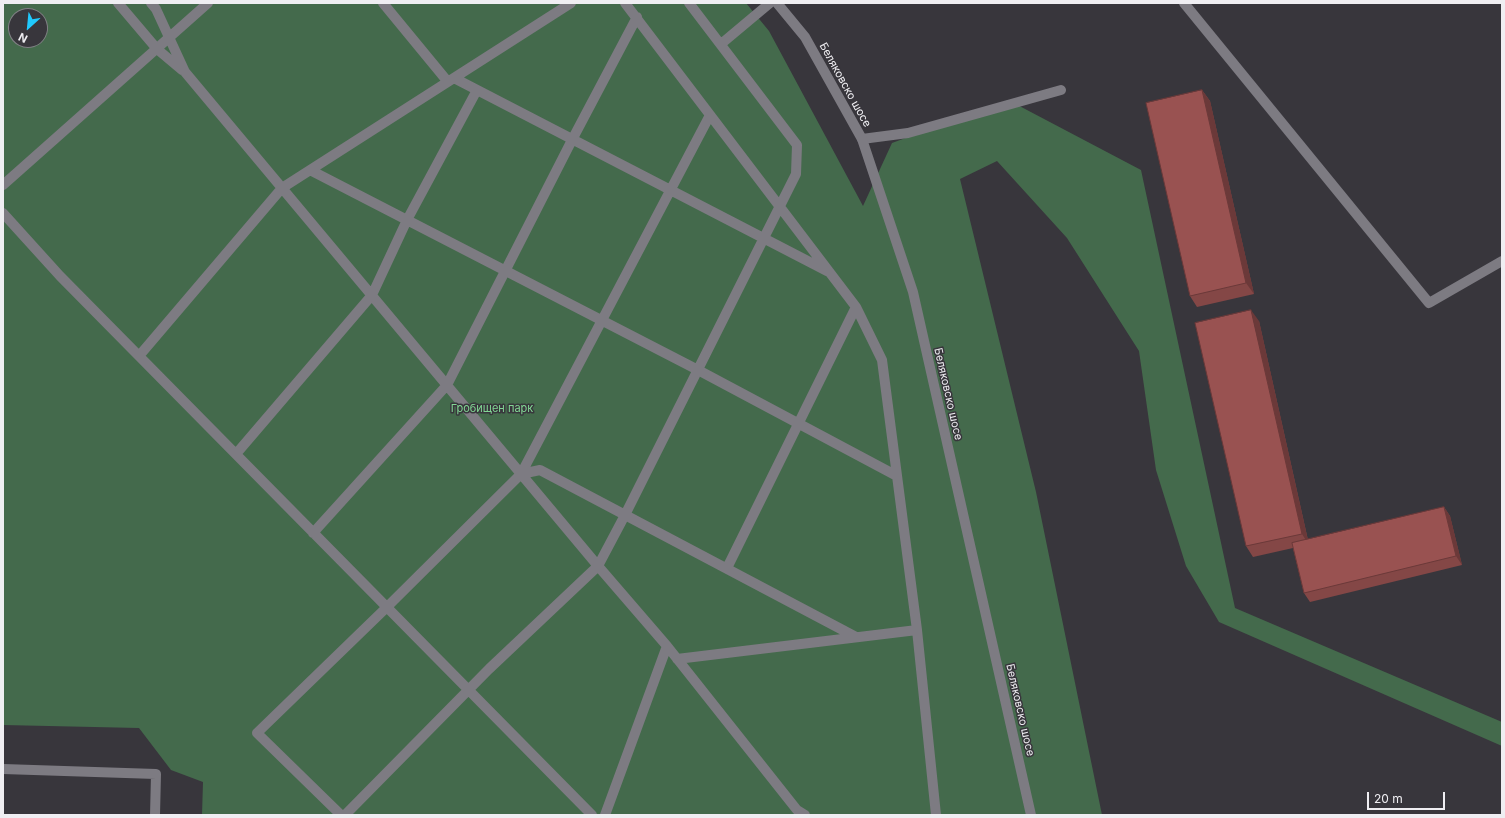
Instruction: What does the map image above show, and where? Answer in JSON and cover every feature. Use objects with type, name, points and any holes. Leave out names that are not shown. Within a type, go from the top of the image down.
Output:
[{"type":"street","points":[[118,3],[157,49],[185,72],[598,566],[667,646],[798,810],[805,815]]},
{"type":"street","points":[[151,3],[156,9],[185,72]]},
{"type":"street","points":[[3,185],[208,3]]},
{"type":"street","points":[[383,3],[451,80],[477,90],[830,273]]},
{"type":"street","points":[[139,356],[282,188],[571,3]]},
{"type":"street","points":[[625,3],[856,307],[882,360],[917,630],[936,815]]},
{"type":"street","points":[[345,815],[469,691],[489,669],[598,566],[765,239],[796,174],[797,145],[689,3]]},
{"type":"street","points":[[721,44],[770,3]]},
{"type":"street","name":"Беляковско шосе","points":[[777,3],[805,38],[862,139],[913,292],[1031,815]]},
{"type":"street","points":[[1184,3],[1429,303],[1502,262]]},
{"type":"street","points":[[313,533],[447,385],[504,270],[636,17]]},
{"type":"street","points":[[236,454],[372,295],[408,220],[477,90]]},
{"type":"street","points":[[862,139],[908,133],[1062,90]]},
{"type":"street","points":[[341,815],[257,733],[387,608],[521,474],[710,115]]},
{"type":"street","points":[[310,170],[698,370],[897,476]]},
{"type":"street","points":[[3,213],[60,276],[592,815]]},
{"type":"street","points":[[727,568],[856,307]]},
{"type":"street","points":[[521,474],[540,470],[856,637]]},
{"type":"street","points":[[677,658],[917,630]]},
{"type":"street","points":[[605,815],[667,646]]},
{"type":"street","points":[[3,769],[156,774],[155,815]]},
{"type":"green space","name":"Гробищен парк","points":[[3,3],[746,3],[769,31],[863,206],[892,143],[1008,100],[1141,170],[1235,608],[1502,722],[1502,746],[1219,622],[1186,566],[1156,470],[1139,351],[1067,238],[997,161],[960,179],[1036,492],[1102,815],[202,815],[203,782],[171,770],[139,728],[3,725]]},
{"type":"building","points":[[1202,90],[1246,283],[1190,296],[1146,103]]},
{"type":"building","points":[[1251,310],[1302,534],[1246,546],[1195,323]]},
{"type":"building","points":[[1444,507],[1456,556],[1304,593],[1292,543]]}]
